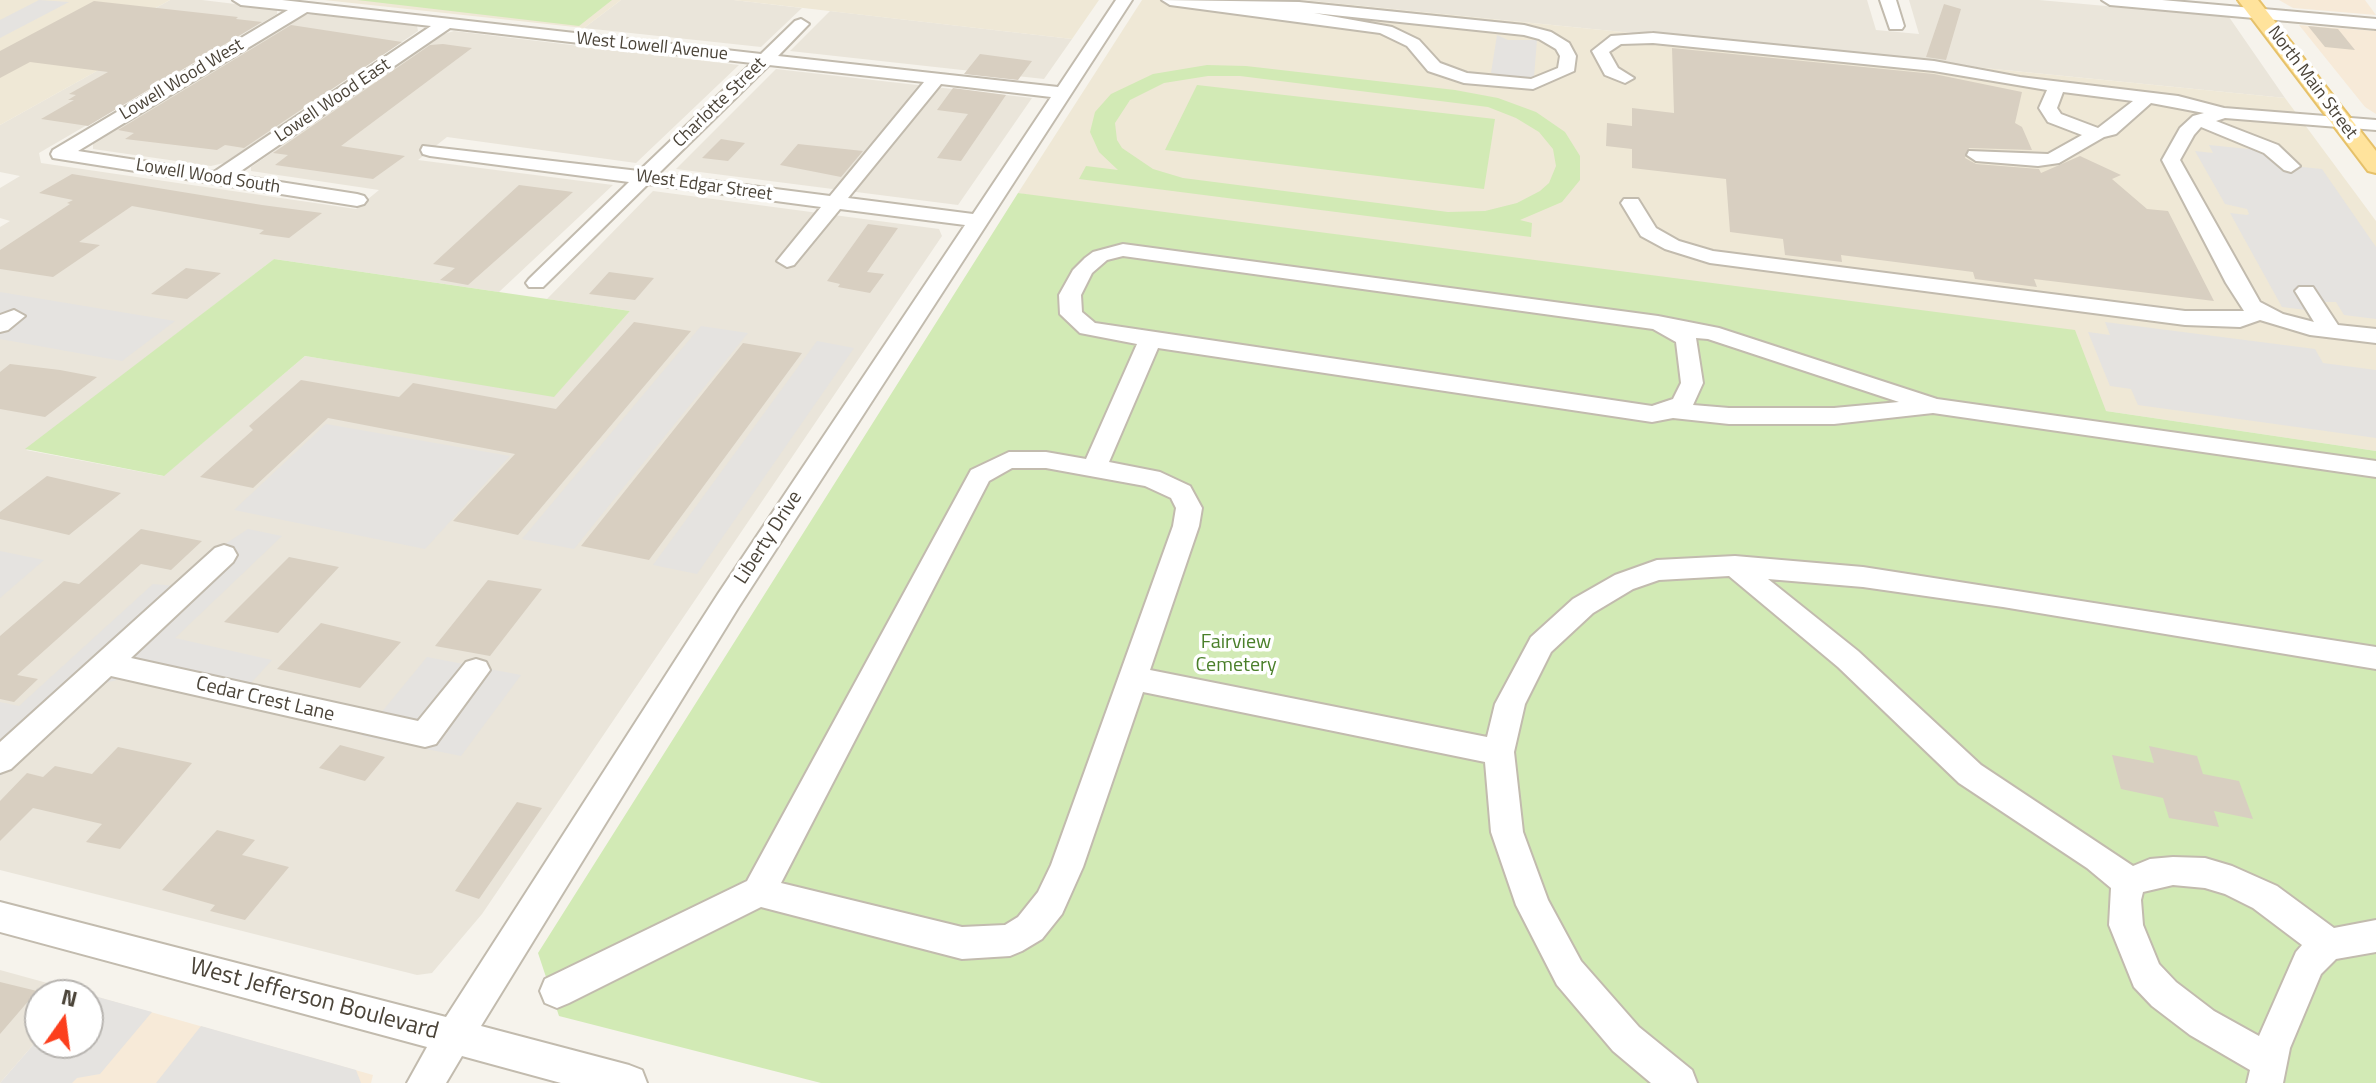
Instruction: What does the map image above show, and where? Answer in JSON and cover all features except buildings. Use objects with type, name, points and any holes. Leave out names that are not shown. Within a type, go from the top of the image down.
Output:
[{"type":"main road","name":"North Main Street","points":[[2253,6],[2376,166]]},
{"type":"street","name":"West Lowell Avenue","points":[[241,0],[1063,93]]},
{"type":"street","name":"Liberty Drive","points":[[425,1083],[728,601],[1124,0]]},
{"type":"street","points":[[1170,0],[1362,24],[1386,30],[1413,43],[1434,67],[1464,78],[1533,84],[1566,71],[1568,56],[1563,46],[1545,35],[1299,7],[1222,6]]},
{"type":"street","points":[[1888,0],[1896,26]]},
{"type":"street","points":[[2110,0],[2253,6],[2376,24]]},
{"type":"street","name":"Lowell Wood West","points":[[60,154],[304,7]]},
{"type":"street","points":[[1413,43],[1450,22]]},
{"type":"street","name":"Lowell Wood East","points":[[218,178],[447,23]]},
{"type":"street","name":"Charlotte Street","points":[[536,283],[801,24]]},
{"type":"street","points":[[1625,78],[1611,71],[1600,51],[1617,39],[1634,37],[1934,66],[2058,87],[2178,101],[2224,113],[2376,125]]},
{"type":"street","points":[[787,261],[936,79]]},
{"type":"street","points":[[2058,87],[2050,98],[2048,108],[2054,118],[2098,133]]},
{"type":"street","points":[[1976,155],[2052,159],[2098,133],[2110,130],[2146,98]]},
{"type":"street","points":[[2224,113],[2199,120],[2186,132],[2171,160],[2236,283],[2252,307],[2275,319],[2331,331],[2376,336]]},
{"type":"street","points":[[2199,120],[2271,149],[2291,166]]},
{"type":"street","name":"West Edgar Street","points":[[430,150],[977,221]]},
{"type":"street","name":"Lowell Wood South","points":[[60,154],[357,200]]},
{"type":"street","points":[[1631,203],[1648,232],[1672,245],[1710,257],[2185,318],[2240,320],[2261,312]]},
{"type":"street","points":[[1935,406],[1834,416],[1729,416],[1673,410],[1652,414],[1626,411],[1150,340],[1088,328],[1071,314],[1070,295],[1083,270],[1100,256],[1123,250],[1154,252],[1640,319],[1671,328],[1711,333],[1935,406],[2376,469]]},
{"type":"street","points":[[2306,291],[2331,331]]},
{"type":"street","points":[[1671,328],[1687,341],[1692,383],[1687,398],[1673,410]]},
{"type":"street","points":[[1094,468],[1150,340]]},
{"type":"street","points":[[557,991],[759,892],[980,476],[1000,463],[1026,458],[1151,478],[1181,492],[1189,508],[1186,526],[1067,867],[1030,928],[1010,940],[962,943],[759,892]]},
{"type":"street","points":[[0,760],[224,555]]},
{"type":"street","points":[[1679,1083],[1615,1027],[1585,994],[1562,959],[1533,905],[1511,845],[1502,803],[1499,752],[1510,704],[1528,665],[1555,630],[1583,606],[1624,582],[1657,570],[1735,566],[1863,577],[1988,594],[2376,658]]},
{"type":"street","points":[[1735,566],[1848,659],[1970,774],[2098,858],[2129,883]]},
{"type":"street","name":"Cedar Crest Lane","points":[[106,664],[425,735],[476,670]]},
{"type":"street","points":[[1132,678],[1499,752]]},
{"type":"street","points":[[2129,883],[2150,874],[2173,871],[2205,873],[2232,881],[2265,897],[2329,945]]},
{"type":"street","points":[[2129,883],[2125,900],[2126,925],[2146,975],[2164,994],[2267,1072],[2308,963],[2329,945],[2376,936]]},
{"type":"street","name":"West Jefferson Boulevard","points":[[0,917],[629,1083]]},
{"type":"shaded area","points":[[0,0],[170,0],[78,51],[122,57],[0,125]]},
{"type":"shaded area","points":[[39,0],[69,2],[0,38],[0,20]]},
{"type":"shaded area","points":[[170,0],[202,0],[277,9],[277,14],[39,153],[41,163],[356,209],[379,190],[251,171],[251,167],[444,34],[454,31],[739,65],[636,163],[447,137],[418,160],[613,185],[499,292],[274,259],[26,450],[163,476],[305,356],[554,396],[630,311],[547,299],[653,191],[939,229],[942,236],[482,914],[432,973],[417,975],[0,870],[0,227],[10,221],[0,218],[0,188],[20,176],[0,172],[0,125],[120,58],[76,52]]},
{"type":"shaded area","points":[[324,0],[621,0],[584,28]]},
{"type":"shaded area","points":[[621,0],[734,0],[802,8],[761,47],[584,28]]},
{"type":"shaded area","points":[[734,0],[1099,0],[1072,39]]},
{"type":"shaded area","points":[[1142,0],[1301,0],[2285,98],[2376,221],[2376,451],[2106,411],[1018,193]]},
{"type":"shaded area","points":[[1301,0],[1867,0],[1876,30],[1919,34],[1909,0],[2039,0],[2229,17],[2285,98]]},
{"type":"shaded area","points":[[2279,0],[2365,0],[2376,15],[2293,8]]},
{"type":"shaded area","points":[[830,11],[1072,39],[1044,79],[790,51]]},
{"type":"shaded area","points":[[312,14],[417,26],[418,31],[224,163],[211,166],[93,149],[93,143],[301,16]]},
{"type":"shaded area","points":[[2299,25],[2376,31],[2376,114],[2365,107]]},
{"type":"shaded area","points":[[1497,35],[1508,40],[1537,40],[1534,77],[1519,79],[1491,73]]},
{"type":"shaded area","points":[[776,69],[1032,98],[958,205],[676,169]]},
{"type":"shaded area","points":[[2209,145],[2288,153],[2302,167],[2322,169],[2376,247],[2376,319],[2344,315],[2336,302],[2324,302],[2330,313],[2282,307],[2230,213],[2247,215],[2247,209],[2225,204],[2195,151],[2213,153]]},
{"type":"shaded area","points":[[0,292],[175,321],[122,361],[0,339]]},
{"type":"shaded area","points":[[2105,322],[2315,349],[2323,363],[2376,370],[2376,438],[2138,405],[2131,389],[2110,386],[2088,332],[2110,335]]},
{"type":"shaded area","points":[[701,326],[748,333],[574,549],[522,539]]},
{"type":"shaded area","points":[[817,341],[854,348],[697,574],[653,565]]},
{"type":"shaded area","points":[[326,424],[510,456],[425,549],[234,510]]},
{"type":"shaded area","points":[[248,529],[282,536],[175,638],[272,660],[231,705],[120,679],[95,686],[0,776],[0,702],[19,706],[153,584],[177,586],[216,550]]},
{"type":"shaded area","points":[[0,551],[44,560],[0,598]]},
{"type":"shaded area","points":[[427,657],[521,675],[461,756],[362,736]]},
{"type":"shaded area","points":[[0,970],[33,979],[24,979],[24,1055],[0,1083]]},
{"type":"shaded area","points":[[104,999],[373,1075],[371,1083],[0,1083],[24,1055],[24,1059],[104,1059]]},
{"type":"shaded area","points":[[104,999],[152,1012],[100,1074],[77,1078],[72,1083],[0,1083],[24,1055],[24,1059],[104,1059]]},
{"type":"shaded area","points":[[201,1026],[356,1070],[361,1083],[156,1083]]},
{"type":"green space","points":[[357,0],[612,0],[579,26]]},
{"type":"green space","points":[[1207,65],[1246,66],[1455,90],[1498,98],[1536,112],[1565,132],[1580,156],[1580,180],[1562,202],[1520,220],[1532,223],[1531,237],[1079,179],[1086,166],[1118,170],[1099,152],[1090,132],[1095,112],[1111,94],[1153,74]],"holes":[[[1208,76],[1240,76],[1488,107],[1516,118],[1539,132],[1553,149],[1556,166],[1549,183],[1517,203],[1485,211],[1448,212],[1183,178],[1153,169],[1122,148],[1117,140],[1115,123],[1130,100],[1164,83]]]},
{"type":"green space","points":[[1197,85],[1495,119],[1484,189],[1165,150]]},
{"type":"green space","name":"Fairview Cemetery","points":[[1018,193],[2075,330],[2106,411],[2376,451],[2376,1083],[821,1083],[559,1016],[538,953]]},
{"type":"green space","points":[[274,259],[630,311],[554,397],[305,356],[164,476],[25,449]]}]
